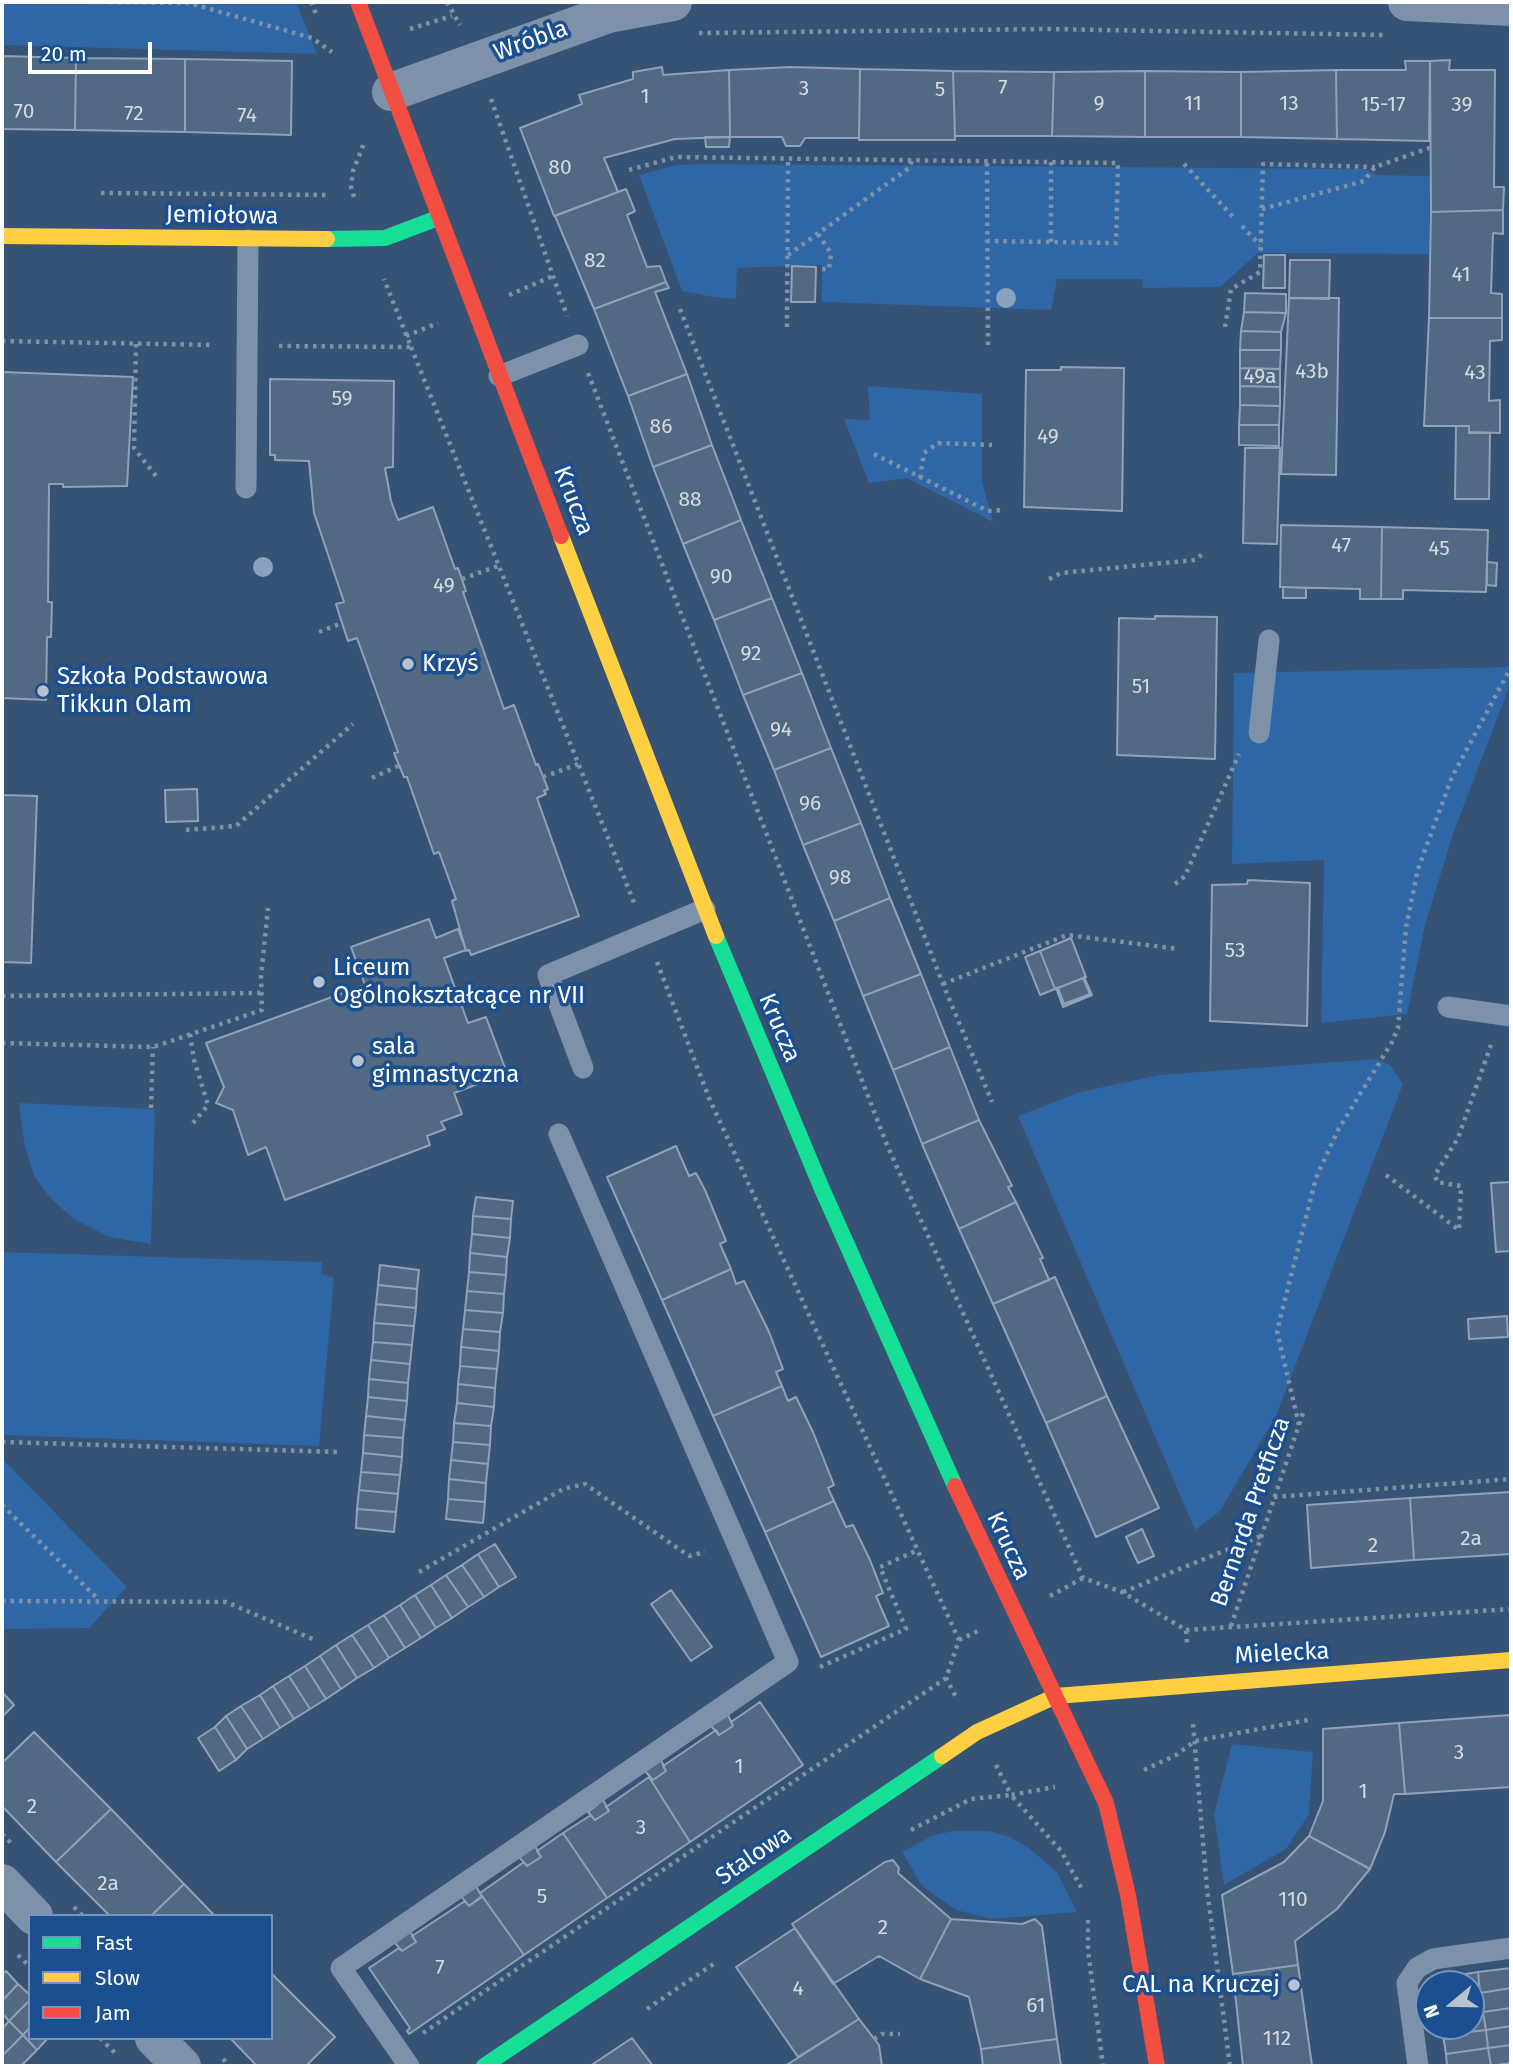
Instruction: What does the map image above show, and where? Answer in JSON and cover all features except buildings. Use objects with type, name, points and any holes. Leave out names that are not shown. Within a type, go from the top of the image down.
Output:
[{"type":"street","name":"Krucza","points":[[358,2],[438,218],[705,908],[828,1202],[1019,1626],[1092,1768],[1110,1815],[1128,1895],[1157,2066]]},
{"type":"street","name":"Wróbla","points":[[391,92],[608,14],[673,2]]},
{"type":"street","points":[[1407,2],[1511,7]]},
{"type":"street","name":"Jemiołowa","points":[[2,236],[248,240],[385,238],[438,218]]},
{"type":"street","name":"Mielecka","points":[[1056,1696],[1229,1680],[1511,1661]]},
{"type":"street","name":"Stalowa","points":[[484,2066],[977,1732],[1056,1696]]},
{"type":"street","points":[[2,1883],[32,1914]]},
{"type":"street","points":[[156,2040],[182,2066]]},
{"type":"lane","points":[[246,488],[248,240]]},
{"type":"lane","points":[[499,376],[578,345]]},
{"type":"lane","points":[[1259,733],[1269,640]]},
{"type":"lane","points":[[583,1068],[548,975],[705,908]]},
{"type":"lane","points":[[1448,1007],[1508,1016]]},
{"type":"lane","points":[[404,2058],[341,1968],[789,1662],[559,1134]]},
{"type":"lane","points":[[1418,2066],[1407,1983],[1417,1968],[1433,1959],[1511,1948]]},
{"type":"path","points":[[92,2],[186,2],[312,38],[332,51],[339,52]]},
{"type":"path","points":[[311,2],[321,27]]},
{"type":"path","points":[[447,2],[453,16],[465,30]]},
{"type":"path","points":[[398,33],[453,16]]},
{"type":"path","points":[[697,33],[734,30],[979,32],[1047,29],[1388,35]]},
{"type":"path","points":[[327,39],[336,63]]},
{"type":"path","points":[[489,94],[578,345],[887,1145],[1083,1578],[1122,1592],[1186,1630],[1511,1609]]},
{"type":"path","points":[[358,208],[351,187],[353,171],[364,144],[360,133]]},
{"type":"path","points":[[1225,327],[1231,289],[1260,272],[1263,164],[1375,167],[1432,147]]},
{"type":"path","points":[[629,170],[676,157],[1118,163],[1116,243],[987,241]]},
{"type":"path","points":[[787,327],[788,158]]},
{"type":"path","points":[[788,256],[909,168],[912,160]]},
{"type":"path","points":[[1051,162],[1051,242]]},
{"type":"path","points":[[987,163],[988,346]]},
{"type":"path","points":[[1184,164],[1236,219]]},
{"type":"path","points":[[1262,209],[1364,181],[1375,167]]},
{"type":"path","points":[[95,194],[353,195]]},
{"type":"path","points":[[1242,226],[1261,245]]},
{"type":"path","points":[[818,234],[831,253],[829,268],[819,269]]},
{"type":"path","points":[[498,299],[553,276]]},
{"type":"path","points":[[680,309],[943,984],[992,1102]]},
{"type":"path","points":[[406,337],[448,319]]},
{"type":"path","points":[[136,344],[134,448],[156,476]]},
{"type":"path","points":[[404,2058],[946,1678],[959,1640],[709,1098],[646,933],[411,347]]},
{"type":"path","points":[[920,478],[924,453],[938,443],[992,444]]},
{"type":"path","points":[[874,454],[988,511],[1003,510]]},
{"type":"path","points":[[1049,579],[1061,573],[1195,559],[1205,552]]},
{"type":"path","points":[[462,579],[498,566]]},
{"type":"path","points":[[320,632],[342,623]]},
{"type":"path","points":[[1299,1425],[1277,1331],[1316,1178],[1338,1130],[1398,1028],[1406,927],[1418,869],[1452,777],[1511,667]]},
{"type":"path","points":[[1175,884],[1185,876],[1260,709]]},
{"type":"path","points":[[186,830],[236,826],[352,724]]},
{"type":"path","points":[[544,778],[578,764]]},
{"type":"path","points":[[372,778],[400,765]]},
{"type":"path","points":[[2,1044],[153,1047],[262,1010],[268,908]]},
{"type":"path","points":[[943,984],[1067,935],[1180,949]]},
{"type":"path","points":[[2,996],[261,993]]},
{"type":"path","points":[[1386,1175],[1459,1230],[1461,1186],[1437,1182],[1435,1175],[1458,1138],[1494,1037],[1508,1016]]},
{"type":"path","points":[[190,1034],[194,1060],[208,1105],[192,1123]]},
{"type":"path","points":[[151,1108],[153,1047]]},
{"type":"path","name":"Bernarda Pretficza","points":[[1231,1626],[1304,1410]]},
{"type":"path","points":[[2,1442],[340,1451]]},
{"type":"path","points":[[1274,1497],[1511,1479]]},
{"type":"path","points":[[419,1572],[563,1489],[585,1484],[689,1556],[737,1544]]},
{"type":"path","points":[[2,1506],[98,1600]]},
{"type":"path","points":[[1122,1592],[1261,1536]]},
{"type":"path","points":[[789,1662],[817,1668],[906,1629],[880,1567],[918,1550]]},
{"type":"path","points":[[1044,1599],[1083,1578]]},
{"type":"path","points":[[2,1601],[226,1602],[315,1640]]},
{"type":"path","points":[[959,1640],[985,1627]]},
{"type":"path","points":[[1186,1630],[1187,1652]]},
{"type":"path","points":[[946,1678],[959,1702]]},
{"type":"path","points":[[1192,1716],[1207,1889],[1230,2066]]},
{"type":"path","points":[[1144,1770],[1176,1755],[1195,1741],[1317,1718]]},
{"type":"path","points":[[996,1765],[1011,1796],[1061,1851],[1088,1899]]},
{"type":"path","points":[[909,1830],[971,1800],[1011,1796],[1055,1787]]},
{"type":"path","points":[[1088,1912],[1088,1950],[1103,2066]]},
{"type":"path","points":[[640,2013],[718,1961]]},
{"type":"path","points":[[874,2039],[882,2034],[900,2034]]},
{"type":"shaded area","points":[[2,2],[296,2],[317,54],[2,45]]},
{"type":"shaded area","points":[[676,165],[1365,169],[1377,175],[1430,176],[1429,254],[1258,253],[1220,287],[1143,288],[1142,279],[1057,279],[1051,310],[822,302],[822,265],[737,268],[736,299],[713,297],[682,291],[639,175]]},
{"type":"shaded area","points":[[868,386],[982,394],[982,481],[993,522],[907,478],[869,483],[844,419],[870,420]]},
{"type":"shaded area","points":[[1511,667],[1511,682],[1453,834],[1425,925],[1407,1014],[1321,1023],[1324,860],[1232,864],[1234,673]]},
{"type":"shaded area","points":[[1377,1059],[1390,1065],[1403,1084],[1276,1416],[1220,1511],[1195,1530],[1018,1116],[1080,1092],[1159,1075]]},
{"type":"shaded area","points":[[19,1103],[155,1109],[151,1244],[109,1237],[74,1219],[51,1199],[34,1176],[24,1142]]},
{"type":"shaded area","points":[[2,1252],[322,1262],[321,1274],[334,1278],[319,1446],[2,1435]]},
{"type":"shaded area","points":[[2,1458],[127,1587],[89,1628],[2,1629]]},
{"type":"shaded area","points":[[1232,1744],[1313,1752],[1309,1814],[1286,1849],[1224,1885],[1214,1814]]},
{"type":"shaded area","points":[[952,1831],[989,1831],[1010,1837],[1029,1848],[1057,1872],[1077,1912],[992,1919],[956,1910],[922,1886],[902,1852],[932,1836]]},
{"type":"traffic: fast","points":[[327,239],[385,238],[438,218]]},
{"type":"traffic: fast","points":[[716,936],[822,1189],[955,1486]]},
{"type":"traffic: fast","points":[[484,2066],[942,1756]]},
{"type":"traffic: slow","points":[[2,236],[327,239]]},
{"type":"traffic: slow","points":[[561,536],[716,936]]},
{"type":"traffic: slow","points":[[942,1756],[977,1732],[1056,1696],[1511,1660]]},
{"type":"traffic: jam","points":[[358,2],[561,536]]},
{"type":"traffic: jam","points":[[955,1486],[1106,1803],[1128,1895],[1157,2066]]},
{"type":"place","name":"Krzyś","points":[[408,664]]},
{"type":"place","name":"Szkoła Podstawowa Tikkun Olam","points":[[43,691]]},
{"type":"place","name":"Liceum Ogólnokształcące nr VII","points":[[319,982]]},
{"type":"place","name":"sala gimnastyczna","points":[[358,1061]]},
{"type":"place","name":"CAL na Kruczej","points":[[1294,1985]]}]
